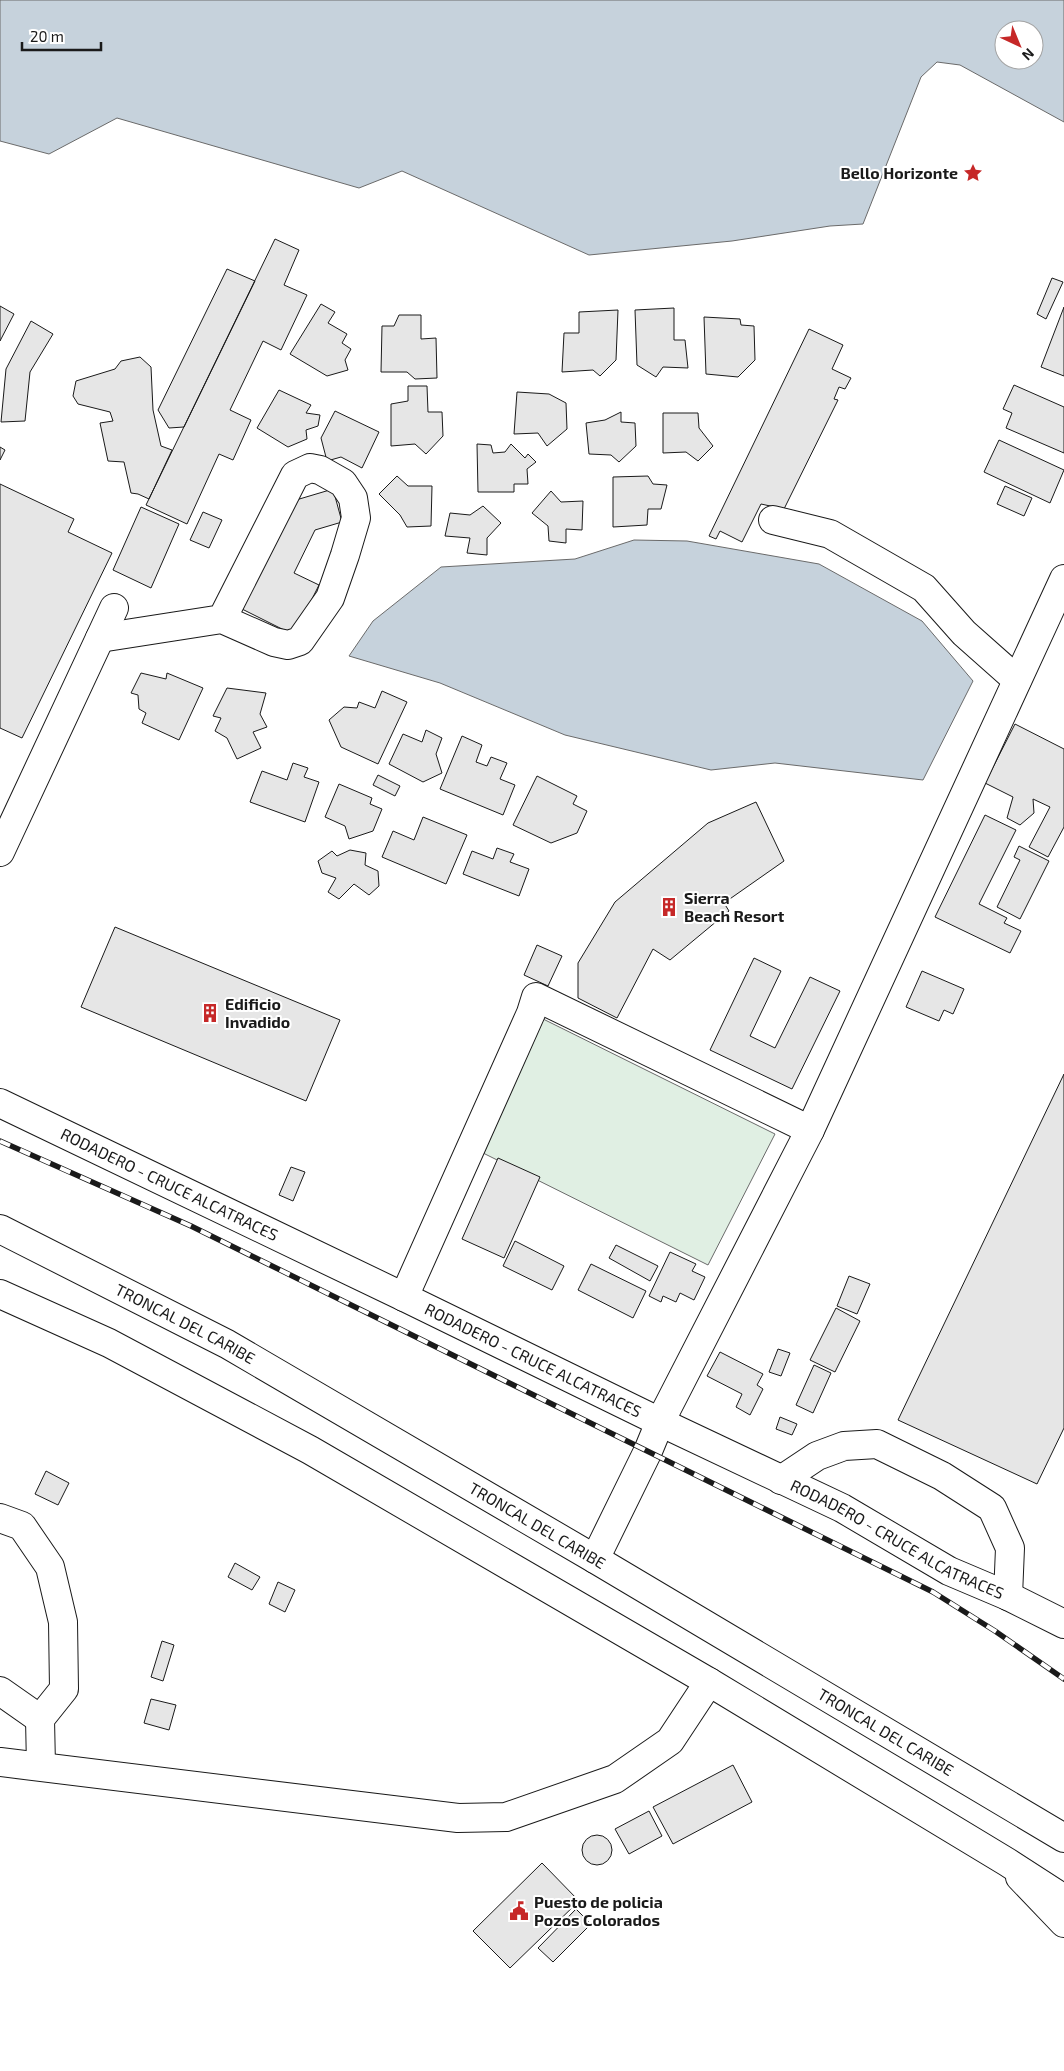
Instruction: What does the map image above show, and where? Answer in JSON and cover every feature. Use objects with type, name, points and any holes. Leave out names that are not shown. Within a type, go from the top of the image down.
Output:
[{"type":"main road","points":[[100,638],[222,619],[274,642],[288,645],[300,641],[330,598],[346,555],[356,518],[353,498],[343,483],[320,470],[310,468],[295,475],[222,619]]},
{"type":"main road","points":[[773,520],[830,534],[924,588],[964,633],[1017,680]]},
{"type":"main road","points":[[595,1559],[648,1451],[660,1422],[810,1130],[1064,579]]},
{"type":"main road","points":[[0,852],[114,608]]},
{"type":"main road","points":[[404,1297],[536,998],[810,1130]]},
{"type":"main road","name":"RODADERO - CRUCE ALCATRACES","points":[[0,1104],[842,1508],[949,1571],[1008,1596],[1064,1624]]},
{"type":"main road","name":"TRONCAL DEL CARIBE","points":[[0,1229],[227,1344],[595,1559],[1064,1838]]},
{"type":"main road","points":[[0,1294],[109,1343],[310,1450],[709,1682],[1007,1862],[1064,1899]]},
{"type":"main road","points":[[782,1480],[817,1456],[844,1446],[877,1444],[942,1476],[992,1508],[1010,1548],[1008,1596]]},
{"type":"main road","points":[[0,1518],[22,1526],[50,1567],[63,1622],[64,1689],[40,1719],[41,1766]]},
{"type":"main road","points":[[0,1762],[458,1818],[506,1816],[615,1779],[670,1741],[709,1682]]},
{"type":"main road","points":[[0,1691],[40,1719]]},
{"type":"main road","points":[[1007,1862],[1064,1923]]},
{"type":"green space","points":[[531,1013],[775,1134],[708,1265],[471,1147]]},
{"type":"shaded area","points":[[0,0],[1064,0],[1064,122],[960,65],[937,62],[921,77],[863,224],[830,226],[732,241],[589,255],[402,171],[359,188],[117,118],[49,154],[0,141]]},
{"type":"shaded area","points":[[634,540],[687,541],[819,564],[922,621],[973,681],[923,780],[775,763],[711,770],[565,735],[440,683],[349,656],[373,621],[441,567],[575,559]]},
{"type":"building","points":[[275,239],[299,250],[284,285],[307,295],[281,350],[263,341],[230,410],[251,420],[233,460],[219,454],[187,524],[146,505]]},
{"type":"building","points":[[227,269],[255,281],[184,427],[169,428],[158,410]]},
{"type":"building","points":[[1052,278],[1063,282],[1046,319],[1037,314]]},
{"type":"building","points":[[321,304],[335,312],[328,323],[347,334],[342,343],[351,349],[345,360],[348,370],[327,376],[290,354]]},
{"type":"building","points":[[0,306],[14,314],[0,341]]},
{"type":"building","points":[[1064,307],[1064,376],[1041,367]]},
{"type":"building","points":[[674,308],[674,340],[685,340],[688,368],[663,367],[656,377],[637,365],[635,310]]},
{"type":"building","points":[[618,310],[616,360],[600,376],[593,370],[562,372],[564,333],[579,333],[579,312]]},
{"type":"building","points":[[399,315],[421,315],[421,339],[436,338],[437,378],[415,379],[407,372],[381,372],[382,326],[394,326]]},
{"type":"building","points":[[704,317],[740,319],[741,325],[754,326],[755,360],[738,377],[706,374]]},
{"type":"building","points":[[31,321],[53,334],[30,372],[25,421],[1,422],[6,369]]},
{"type":"building","points":[[809,329],[843,345],[832,369],[851,378],[845,389],[839,387],[834,399],[838,400],[784,509],[761,504],[742,542],[720,531],[716,539],[709,536]]},
{"type":"building","points":[[140,357],[151,367],[153,410],[161,446],[172,450],[149,499],[131,493],[124,462],[108,461],[100,423],[113,421],[110,412],[78,404],[73,396],[76,381],[115,369],[121,361]]},
{"type":"building","points":[[1014,385],[1064,407],[1064,453],[1006,428],[1012,413],[1003,409]]},
{"type":"building","points":[[408,386],[427,386],[428,412],[442,412],[443,436],[426,454],[415,444],[391,446],[391,404],[408,401]]},
{"type":"building","points":[[279,390],[311,405],[306,413],[320,415],[318,426],[306,430],[307,439],[288,447],[257,428]]},
{"type":"building","points":[[517,392],[549,394],[566,403],[567,429],[547,446],[538,433],[514,434]]},
{"type":"building","points":[[335,411],[379,432],[362,468],[341,457],[327,461],[321,438]]},
{"type":"building","points":[[621,412],[621,422],[635,423],[636,446],[619,462],[611,455],[589,454],[586,423],[605,420]]},
{"type":"building","points":[[663,413],[698,413],[699,428],[713,446],[698,461],[686,452],[663,453]]},
{"type":"building","points":[[999,440],[1064,470],[1050,503],[984,472]]},
{"type":"building","points":[[477,444],[491,445],[493,453],[505,452],[511,444],[525,458],[528,454],[536,462],[527,469],[528,484],[514,484],[514,492],[478,492]]},
{"type":"building","points":[[0,447],[5,450],[0,460]]},
{"type":"building","points":[[397,476],[408,486],[432,486],[431,526],[407,527],[400,515],[379,494]]},
{"type":"building","points":[[648,476],[653,484],[667,485],[661,509],[648,509],[647,525],[613,527],[613,477]]},
{"type":"building","points":[[0,484],[74,519],[68,532],[112,553],[22,738],[0,728]]},
{"type":"building","points":[[1005,486],[1032,498],[1024,516],[997,504]]},
{"type":"building","points":[[333,489],[342,522],[315,530],[294,573],[319,585],[294,635],[242,609],[296,500]]},
{"type":"building","points":[[551,491],[561,502],[583,501],[582,530],[566,529],[566,543],[549,541],[548,526],[532,513]]},
{"type":"building","points":[[483,506],[501,523],[487,538],[487,555],[467,553],[470,538],[445,536],[450,513],[470,515]]},
{"type":"building","points":[[141,507],[179,524],[151,588],[113,570]]},
{"type":"building","points":[[203,512],[222,520],[209,548],[190,540]]},
{"type":"building","points":[[141,673],[166,679],[167,673],[203,688],[179,740],[142,723],[146,713],[139,709],[138,695],[131,693]]},
{"type":"building","points":[[227,688],[266,693],[260,714],[267,727],[253,732],[261,748],[237,759],[227,738],[215,731],[221,718],[213,716]]},
{"type":"building","points":[[382,691],[407,702],[378,764],[341,747],[329,720],[344,707],[357,708],[359,702],[375,708]]},
{"type":"building","points":[[1015,724],[1064,749],[1064,827],[1048,857],[1029,847],[1050,807],[1033,799],[1034,813],[1020,825],[1007,818],[1013,797],[985,783]]},
{"type":"building","points":[[426,730],[442,738],[436,754],[442,773],[423,782],[389,764],[403,734],[422,742]]},
{"type":"building","points":[[462,736],[482,745],[476,762],[487,766],[491,757],[507,763],[500,779],[515,785],[503,815],[440,789]]},
{"type":"building","points":[[293,763],[308,768],[304,777],[319,782],[305,822],[250,802],[262,771],[287,780]]},
{"type":"building","points":[[378,775],[400,786],[395,796],[373,785]]},
{"type":"building","points":[[537,776],[577,796],[573,804],[587,811],[577,833],[551,843],[513,825]]},
{"type":"building","points":[[339,784],[372,798],[370,804],[382,809],[373,831],[349,839],[345,826],[325,817]]},
{"type":"building","name":"Sierra Beach Resort","points":[[756,802],[784,861],[724,903],[729,911],[670,960],[653,949],[617,1018],[578,998],[578,963],[615,902],[708,823]]},
{"type":"building","points":[[985,815],[1016,830],[979,904],[1007,918],[1004,923],[1021,931],[1010,953],[935,917]]},
{"type":"building","points":[[423,817],[467,835],[446,884],[382,857],[393,831],[414,840]]},
{"type":"building","points":[[1019,846],[1049,861],[1020,919],[997,907],[1020,860],[1014,857]]},
{"type":"building","points":[[497,848],[514,854],[510,862],[529,869],[519,896],[463,874],[472,851],[493,859]]},
{"type":"building","points":[[350,850],[366,853],[365,865],[378,871],[379,886],[369,895],[354,884],[339,899],[328,892],[336,878],[322,873],[318,861],[332,851],[337,856]]},
{"type":"building","name":"Edificio Invadido","points":[[115,927],[340,1020],[306,1101],[81,1007]]},
{"type":"building","points":[[537,945],[562,956],[548,986],[524,975]]},
{"type":"building","points":[[754,958],[781,971],[750,1036],[775,1048],[810,977],[840,991],[792,1089],[710,1050]]},
{"type":"building","points":[[922,971],[964,989],[953,1014],[944,1010],[939,1021],[906,1007]]},
{"type":"building","points":[[1064,1074],[1064,1428],[1037,1484],[898,1420]]},
{"type":"building","points":[[498,1158],[540,1177],[504,1258],[462,1239]]},
{"type":"building","points":[[291,1167],[305,1172],[293,1201],[279,1195]]},
{"type":"building","points":[[515,1241],[564,1266],[552,1290],[503,1266]]},
{"type":"building","points":[[616,1245],[658,1266],[650,1281],[609,1258]]},
{"type":"building","points":[[670,1252],[696,1264],[692,1271],[705,1277],[694,1300],[680,1293],[676,1302],[663,1296],[661,1302],[649,1296]]},
{"type":"building","points":[[591,1264],[646,1291],[633,1318],[578,1290]]},
{"type":"building","points":[[849,1276],[870,1284],[857,1314],[837,1306]]},
{"type":"building","points":[[836,1308],[860,1321],[835,1372],[810,1360]]},
{"type":"building","points":[[778,1349],[790,1353],[781,1376],[769,1372]]},
{"type":"building","points":[[720,1352],[763,1374],[757,1385],[763,1389],[750,1415],[736,1407],[742,1394],[707,1376]]},
{"type":"building","points":[[814,1365],[831,1373],[813,1413],[796,1405]]},
{"type":"building","points":[[780,1417],[797,1424],[792,1435],[776,1429]]},
{"type":"building","points":[[46,1471],[69,1483],[58,1505],[35,1494]]},
{"type":"building","points":[[235,1563],[260,1577],[252,1590],[228,1577]]},
{"type":"building","points":[[278,1582],[295,1590],[285,1612],[269,1604]]},
{"type":"building","points":[[162,1641],[174,1645],[163,1681],[151,1677]]},
{"type":"building","points":[[151,1699],[176,1705],[169,1730],[144,1723]]},
{"type":"building","points":[[733,1765],[752,1802],[673,1844],[653,1807]]},
{"type":"building","points":[[649,1811],[662,1836],[629,1854],[615,1829]]},
{"type":"building","points":[[597,1835],[608,1839],[612,1850],[608,1861],[597,1865],[586,1861],[582,1850],[586,1839]]},
{"type":"building","points":[[542,1863],[579,1901],[510,1968],[473,1931]]},
{"type":"building","points":[[576,1909],[591,1924],[553,1962],[538,1948]]},
{"type":"railway","points":[[0,1141],[191,1226],[933,1592],[995,1631],[1064,1679]]},
{"type":"place","name":"Bello Horizonte","points":[[973,173]]},
{"type":"place","name":"Sierra Beach Resort","points":[[669,907]]},
{"type":"place","name":"Edificio Invadido","points":[[210,1013]]},
{"type":"place","name":"Puesto de policia Pozos Colorados","points":[[519,1911]]}]
